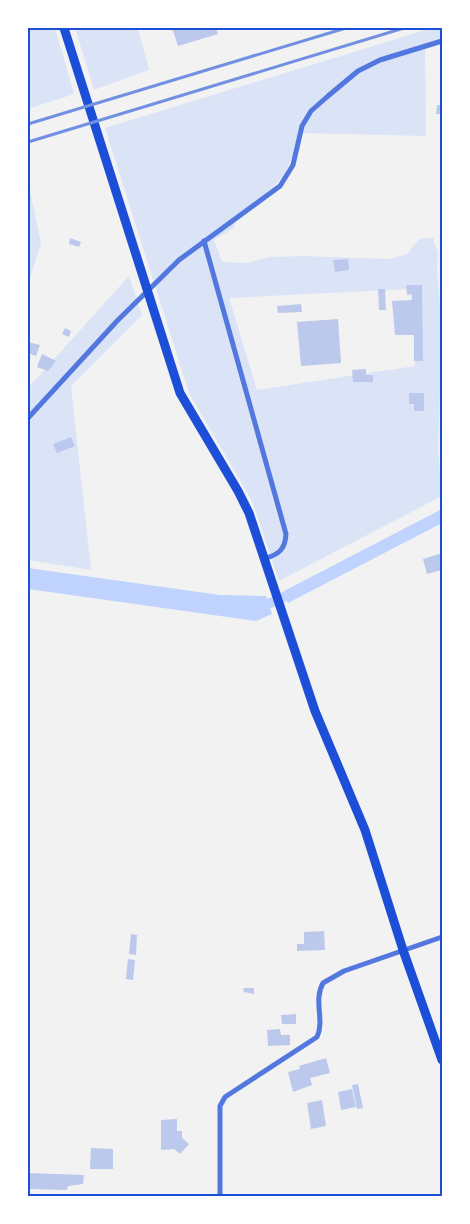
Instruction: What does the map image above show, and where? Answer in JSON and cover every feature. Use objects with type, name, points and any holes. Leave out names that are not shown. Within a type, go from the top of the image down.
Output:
[{"type":"main road","points":[[64,28],[180,394],[238,491],[249,513],[315,711],[365,830],[403,950],[442,1060]]},
{"type":"street","points":[[28,418],[117,321],[180,260],[280,186],[292,165],[302,126],[311,111],[358,71],[380,60],[442,41]]},
{"type":"street","points":[[204,241],[286,534],[286,543],[278,554],[264,559]]},
{"type":"street","points":[[220,1196],[220,1106],[226,1097],[317,1037],[320,1030],[317,999],[323,983],[344,971],[442,937]]},
{"type":"shaded area","points":[[28,28],[55,28],[74,94],[28,109]]},
{"type":"shaded area","points":[[75,28],[138,28],[149,70],[94,90]]},
{"type":"shaded area","points":[[432,28],[442,28],[442,39],[425,44],[426,136],[299,133],[291,160],[282,177],[240,215],[234,228],[214,240],[222,262],[247,263],[269,257],[302,256],[389,259],[407,254],[419,239],[433,238],[438,253],[437,272],[442,329],[438,450],[442,496],[279,581],[252,501],[189,393],[105,128]],"holes":[[[411,289],[415,366],[257,390],[229,298]]]},
{"type":"shaded area","points":[[28,181],[41,243],[28,284]]},
{"type":"shaded area","points":[[129,276],[142,315],[71,386],[91,570],[28,560],[28,388]]},
{"type":"water","points":[[442,509],[442,523],[288,603],[284,591]]},
{"type":"water","points":[[28,568],[220,595],[266,596],[272,614],[256,621],[28,589]]},
{"type":"building","points":[[172,28],[216,28],[218,34],[178,46]]},
{"type":"building","points":[[437,105],[442,105],[442,114],[436,114]]},
{"type":"building","points":[[70,238],[81,242],[79,247],[69,244]]},
{"type":"building","points":[[348,259],[349,270],[335,272],[333,260]]},
{"type":"building","points":[[406,285],[422,285],[423,361],[414,361],[414,335],[395,335],[392,301],[412,300],[412,294],[407,295]]},
{"type":"building","points":[[378,289],[385,289],[386,310],[379,310]]},
{"type":"building","points":[[301,304],[302,312],[278,313],[277,306]]},
{"type":"building","points":[[338,319],[341,363],[301,366],[297,322]]},
{"type":"building","points":[[65,328],[71,331],[69,337],[62,334]]},
{"type":"building","points":[[28,342],[40,345],[36,356],[28,353]]},
{"type":"building","points":[[42,354],[56,361],[48,371],[37,367]]},
{"type":"building","points":[[366,369],[366,375],[373,375],[373,382],[353,382],[352,370]]},
{"type":"building","points":[[409,393],[424,393],[424,411],[414,411],[414,404],[409,404]]},
{"type":"building","points":[[71,437],[75,446],[57,453],[53,444]]},
{"type":"building","points":[[442,553],[442,570],[427,574],[423,559]]},
{"type":"building","points":[[324,931],[325,950],[297,951],[297,944],[304,944],[304,932]]},
{"type":"building","points":[[131,934],[137,935],[136,955],[129,954]]},
{"type":"building","points":[[128,959],[135,960],[133,980],[126,979]]},
{"type":"building","points":[[243,988],[254,988],[254,994],[244,992]]},
{"type":"building","points":[[296,1014],[296,1024],[282,1024],[281,1015]]},
{"type":"building","points":[[280,1029],[281,1035],[290,1035],[290,1045],[268,1046],[267,1030]]},
{"type":"building","points":[[326,1058],[330,1073],[310,1078],[312,1085],[293,1092],[288,1072],[300,1069],[299,1066]]},
{"type":"building","points":[[358,1084],[363,1108],[357,1109],[352,1085]]},
{"type":"building","points":[[352,1089],[356,1107],[341,1110],[338,1092]]},
{"type":"building","points":[[322,1100],[326,1126],[311,1129],[307,1103]]},
{"type":"building","points":[[177,1119],[177,1131],[182,1131],[182,1138],[189,1144],[180,1154],[174,1149],[161,1150],[161,1120]]},
{"type":"building","points":[[91,1148],[113,1149],[113,1169],[90,1169]]},
{"type":"building","points":[[28,1173],[84,1175],[83,1184],[68,1186],[67,1190],[28,1189]]},
{"type":"waterway","points":[[257,604],[266,605],[297,591]]},
{"type":"railway","points":[[28,124],[346,28]]},
{"type":"railway","points":[[28,142],[404,28]]}]
